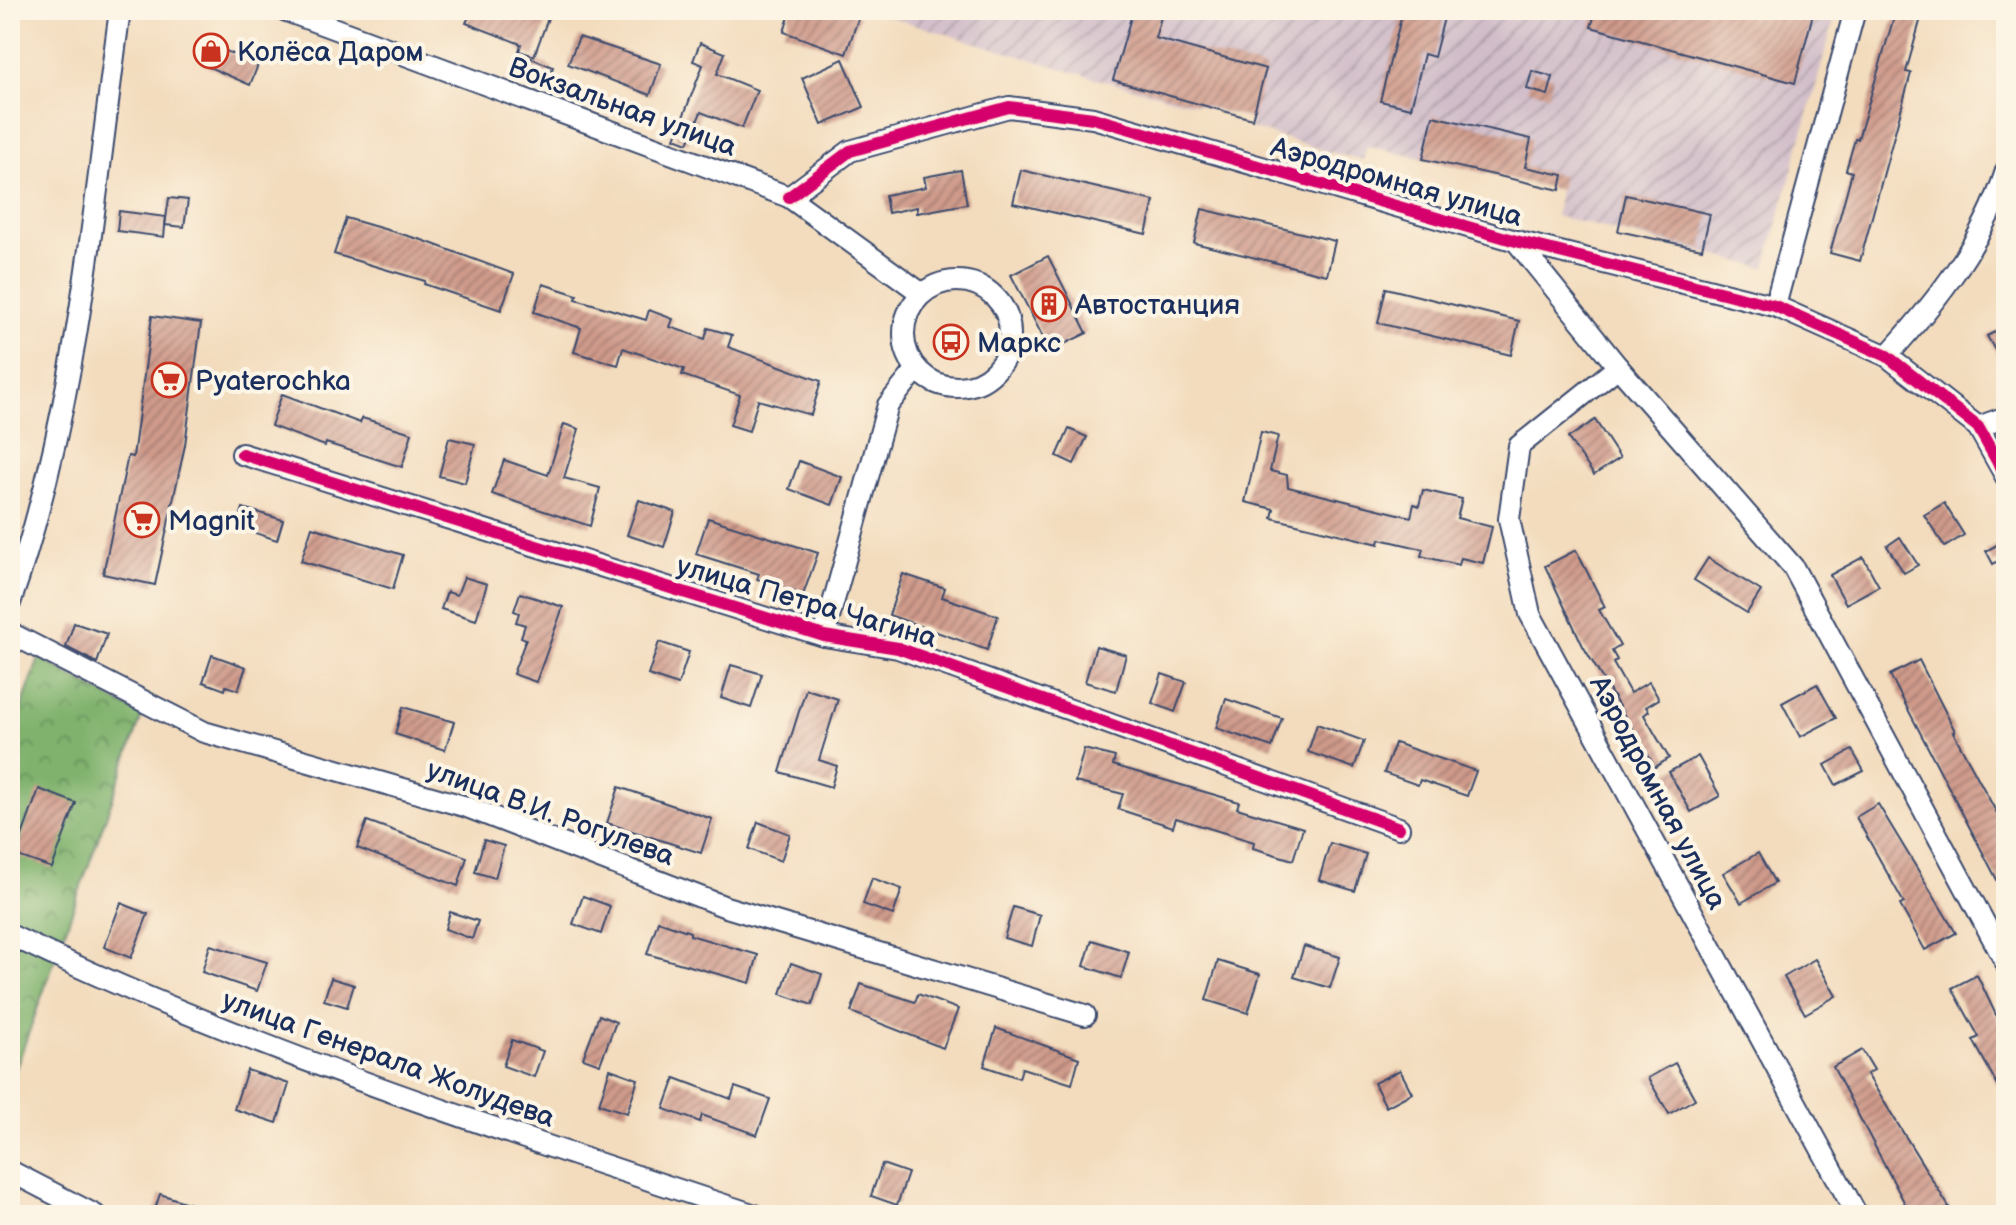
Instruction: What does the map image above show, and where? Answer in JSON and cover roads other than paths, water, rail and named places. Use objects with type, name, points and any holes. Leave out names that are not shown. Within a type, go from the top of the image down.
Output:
[{"type":"street","points":[[10,603],[30,545],[73,354],[120,10]]},
{"type":"street","name":"Вокзальная улица","points":[[284,10],[789,197],[921,293]]},
{"type":"street","points":[[1775,306],[1855,10]]},
{"type":"street","name":"Аэродромная улица","points":[[789,197],[850,151],[1009,107],[1093,118],[1516,241],[1775,306],[1887,356],[1978,427]]},
{"type":"street","points":[[1887,356],[1939,298],[1995,206],[2006,171]]},
{"type":"street","points":[[1516,241],[1618,367],[1793,567],[2006,963]]},
{"type":"street","points":[[950,281],[980,285],[997,298],[1008,316],[1011,336],[999,365],[975,384],[954,387],[934,382],[917,369],[906,351],[903,330],[908,310],[921,293],[950,281]]},
{"type":"street","name":"Аэродромная улица","points":[[1618,367],[1519,446],[1509,519],[1530,614],[1857,1215]]},
{"type":"street","points":[[824,636],[888,405],[917,369]]},
{"type":"street","points":[[2006,417],[1978,427],[2006,477]]},
{"type":"street","name":"улица Петра Чагина","points":[[242,454],[824,636],[898,648],[1399,828]]},
{"type":"street","name":"улица В.И. Рогулева","points":[[10,633],[204,732],[467,807],[726,907],[1085,1015]]},
{"type":"street","name":"улица Генерала Жолудева","points":[[10,935],[117,987],[487,1126],[755,1215]]},
{"type":"street","points":[[15,1173],[95,1215]]},
{"type":"place","name":"Колёса Даром","points":[[211,51]]},
{"type":"place","name":"Автостанция","points":[[1049,304]]},
{"type":"place","name":"Маркс","points":[[951,342]]},
{"type":"place","name":"Pyaterochka","points":[[169,380]]},
{"type":"place","name":"Magnit","points":[[142,520]]}]
